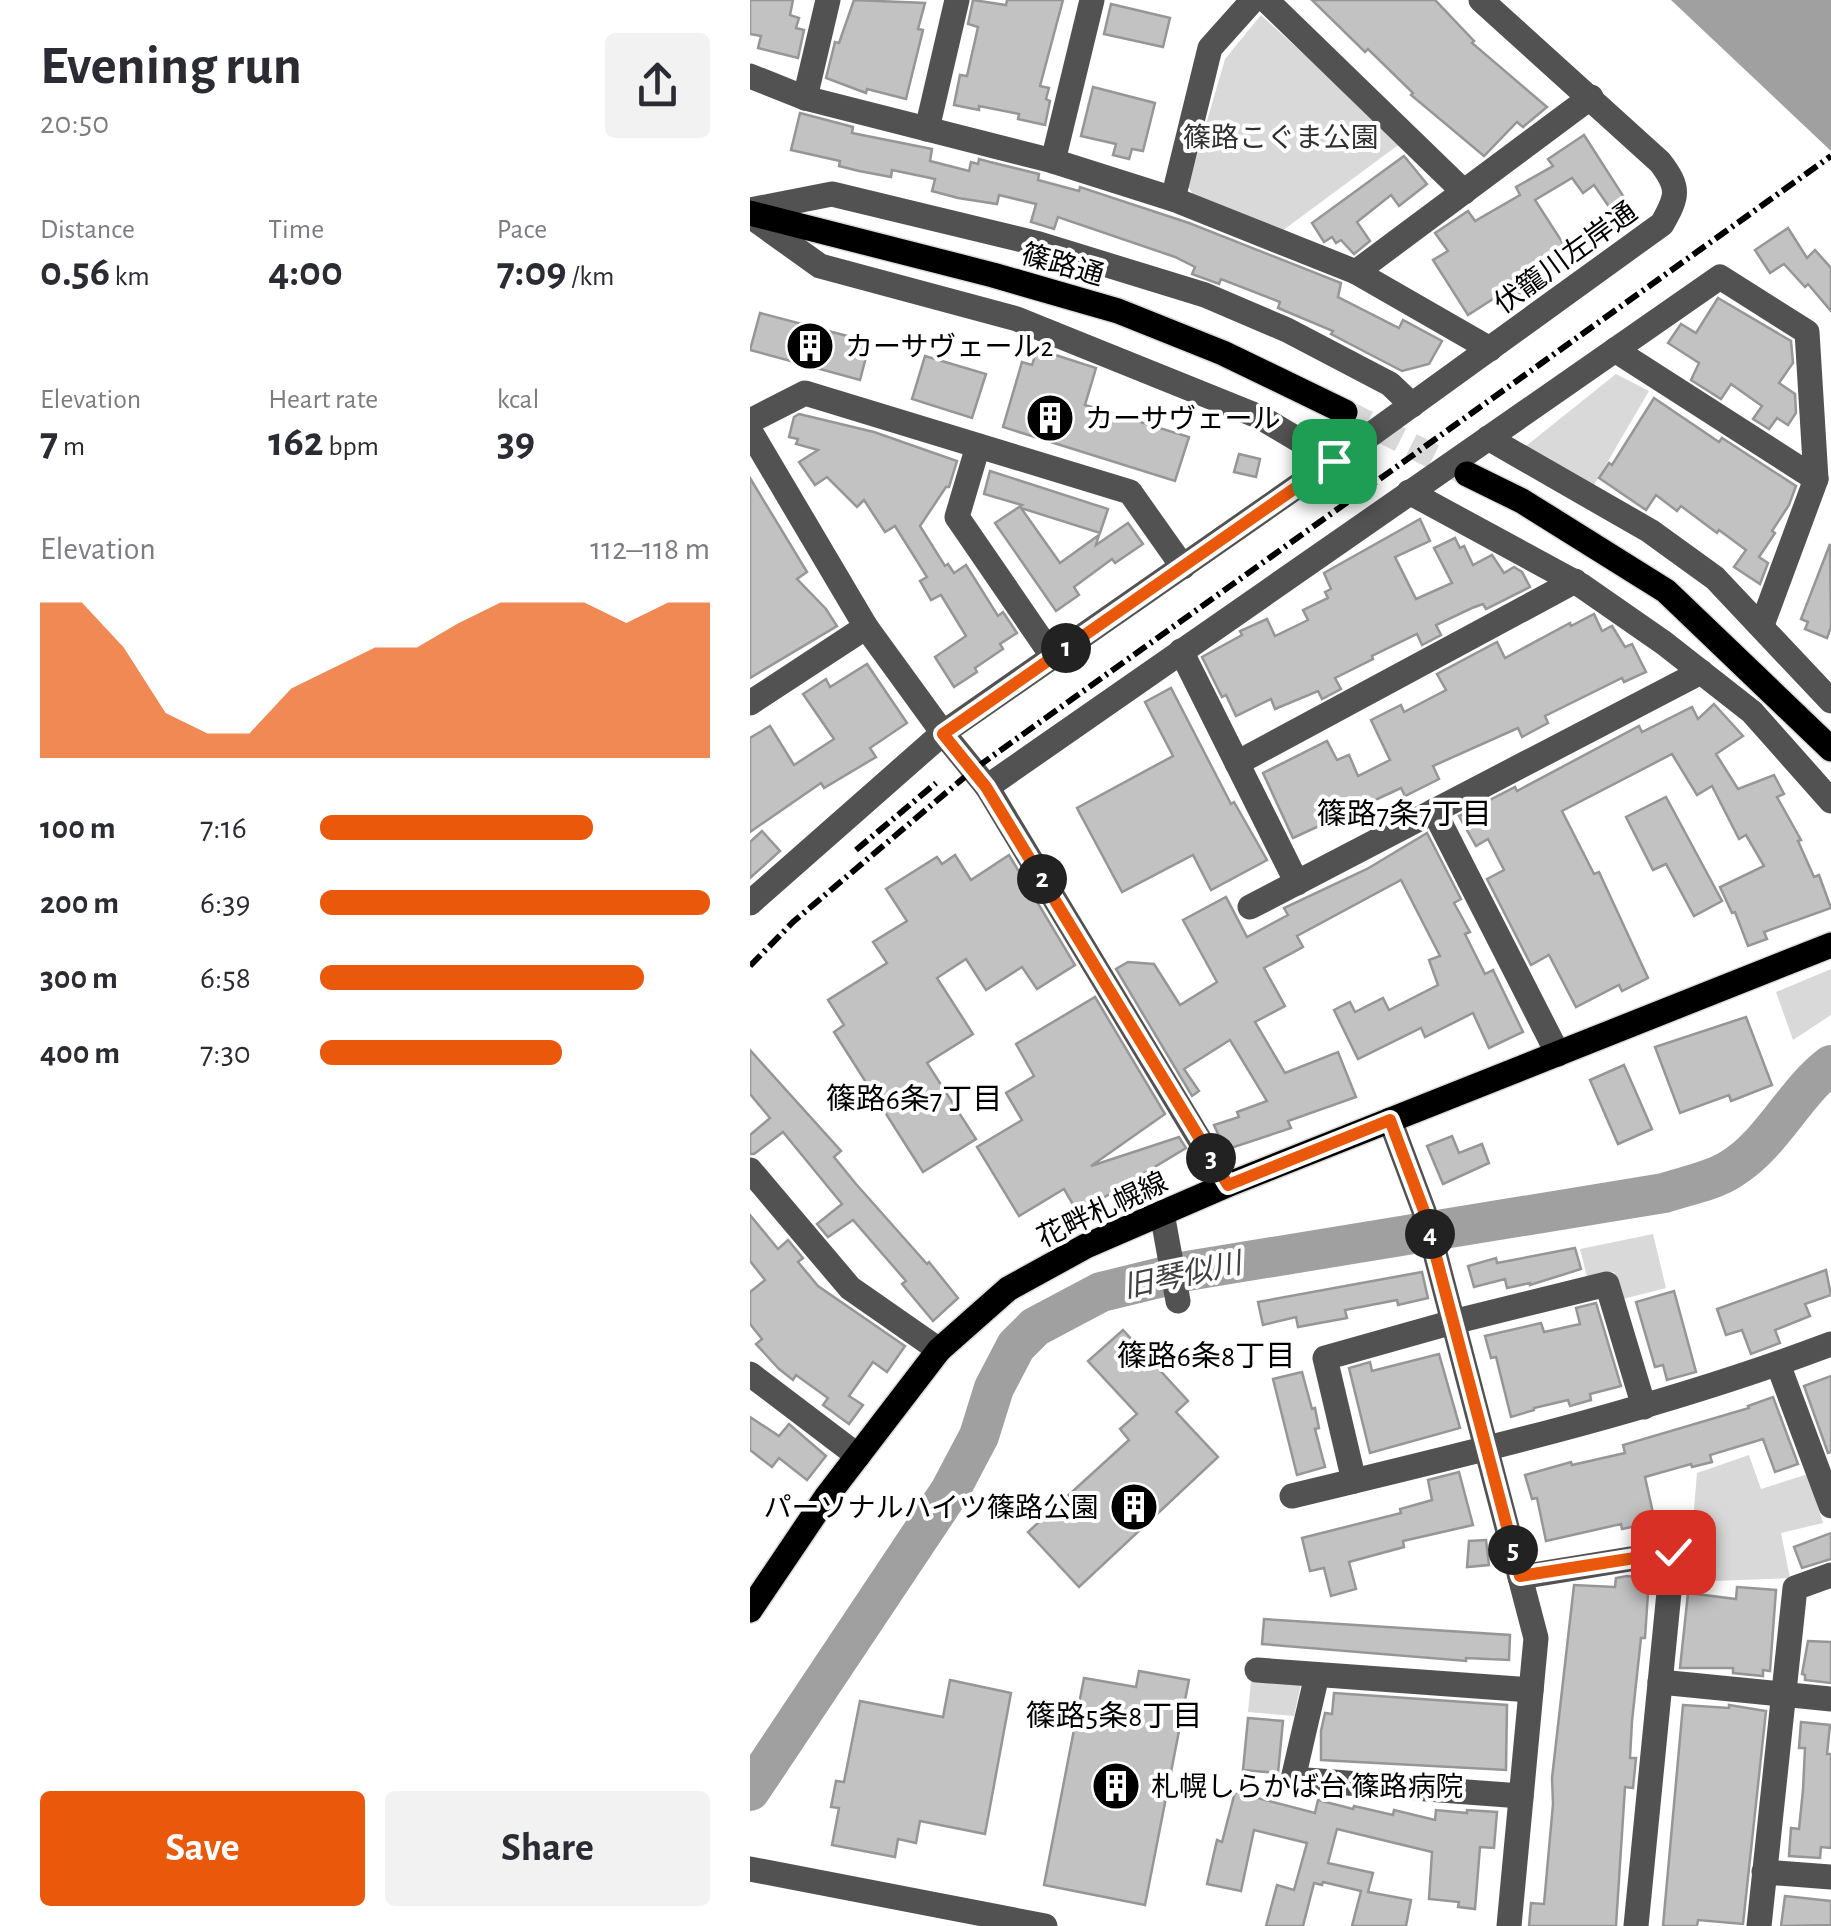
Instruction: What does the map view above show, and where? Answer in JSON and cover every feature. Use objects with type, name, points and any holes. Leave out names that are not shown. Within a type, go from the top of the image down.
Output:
[{"type":"main road","name":"篠路通","points":[[750,213],[993,275],[1118,312],[1223,353],[1345,412]]},
{"type":"main road","points":[[1467,474],[1522,502],[1666,592],[1831,749]]},
{"type":"main road","name":"花畔札幌線","points":[[750,1610],[858,1456],[939,1350],[1008,1289],[1086,1246],[1162,1212],[1831,945]]},
{"type":"street","points":[[805,98],[828,0]]},
{"type":"street","points":[[927,129],[957,0]]},
{"type":"street","points":[[1053,161],[1092,0]]},
{"type":"street","points":[[1173,199],[1210,48],[1252,0]]},
{"type":"street","points":[[1266,0],[1464,192]]},
{"type":"street","name":"伏籠川左岸通","points":[[750,903],[943,734],[1341,456],[1662,224],[1675,202],[1675,181],[1660,162],[1481,0]]},
{"type":"street","points":[[750,76],[805,98],[1053,161],[1173,199],[1356,272],[1490,350]]},
{"type":"street","points":[[1356,272],[1592,98]]},
{"type":"street","points":[[750,213],[832,194],[1040,244],[1205,295],[1287,330],[1390,384],[1412,405]]},
{"type":"street","points":[[750,213],[820,266],[1017,318],[1260,417],[1341,456]]},
{"type":"street","points":[[986,787],[1720,277],[1806,332],[1816,479],[1762,625]]},
{"type":"street","points":[[1615,350],[1816,479]]},
{"type":"street","points":[[750,421],[805,393],[1130,492],[1182,567]]},
{"type":"street","points":[[750,431],[866,628],[986,787],[1228,1185]]},
{"type":"street","points":[[1488,438],[1650,531],[1715,578],[1831,700]]},
{"type":"street","points":[[978,446],[957,517],[1053,657]]},
{"type":"street","points":[[1409,492],[1575,582],[1664,642],[1752,712],[1831,801]]},
{"type":"street","points":[[1237,764],[1575,582]]},
{"type":"street","points":[[750,703],[866,628]]},
{"type":"street","points":[[1181,651],[1297,883]]},
{"type":"street","points":[[1250,907],[1700,672]]},
{"type":"street","points":[[1434,812],[1558,1054]]},
{"type":"street","points":[[1390,1120],[1435,1250],[1536,1638],[1508,1926]]},
{"type":"street","points":[[750,1170],[850,1288],[939,1350]]},
{"type":"street","points":[[1162,1212],[1178,1301]]},
{"type":"street","points":[[1354,1481],[1325,1358],[1453,1322],[1608,1284],[1644,1407]]},
{"type":"street","points":[[1292,1496],[1644,1407],[1831,1344]]},
{"type":"street","points":[[1778,1364],[1831,1506]]},
{"type":"street","points":[[750,1374],[858,1456]]},
{"type":"street","points":[[1520,1576],[1673,1552],[1636,1926]]},
{"type":"street","points":[[1759,1926],[1795,1588],[1831,1575]]},
{"type":"street","points":[[1257,1670],[1531,1690]]},
{"type":"street","points":[[1318,1676],[1294,1779],[1521,1796]]},
{"type":"street","points":[[1660,1682],[1831,1699]]},
{"type":"street","points":[[755,1870],[1045,1926]]},
{"type":"street","points":[[1764,1872],[1831,1877]]},
{"type":"green space","name":"篠路こぐま公園","points":[[1261,15],[1401,143],[1282,231],[1194,196],[1188,186],[1225,59]]},
{"type":"green space","points":[[1616,374],[1649,391],[1594,485],[1526,446]]},
{"type":"green space","points":[[1831,969],[1831,1015],[1793,1040],[1776,992]]},
{"type":"green space","points":[[1653,1234],[1666,1288],[1623,1299],[1614,1272],[1587,1277],[1580,1249]]},
{"type":"green space","points":[[1749,1455],[1761,1489],[1808,1474],[1823,1523],[1781,1533],[1790,1578],[1688,1582],[1697,1473]]},
{"type":"green space","points":[[1251,1681],[1301,1684],[1294,1716],[1248,1712]]},
{"type":"shaded area","points":[[1671,0],[1831,0],[1831,151]]},
{"type":"building","points":[[750,0],[793,0],[790,15],[799,18],[796,28],[804,30],[798,58],[758,48],[761,36],[750,34]]},
{"type":"building","points":[[854,0],[925,3],[918,29],[923,30],[906,99],[867,89],[866,93],[826,78],[835,42],[839,43]]},
{"type":"building","points":[[973,0],[1006,5],[1007,0],[1063,0],[1040,86],[1049,88],[1045,125],[1018,119],[1019,114],[954,105],[960,75],[967,76],[978,27],[968,24]]},
{"type":"building","points":[[1312,0],[1435,0],[1472,43],[1547,107],[1523,127],[1517,122],[1484,156],[1411,95],[1368,49],[1365,52]]},
{"type":"building","points":[[1111,4],[1170,18],[1163,47],[1104,34]]},
{"type":"building","points":[[1093,87],[1155,103],[1143,151],[1132,149],[1129,159],[1113,155],[1116,144],[1081,136]]},
{"type":"building","points":[[800,113],[853,127],[852,133],[932,149],[930,161],[969,171],[971,162],[978,164],[979,159],[1039,174],[1038,180],[1079,191],[1080,187],[1189,223],[1341,283],[1338,297],[1399,328],[1403,320],[1442,341],[1429,364],[1402,371],[1331,334],[1333,331],[1278,308],[1280,302],[1221,279],[1219,284],[1192,274],[1195,267],[1175,257],[1058,217],[1054,229],[1031,222],[1036,204],[999,195],[997,204],[958,198],[932,191],[935,179],[892,170],[891,177],[859,171],[839,166],[840,161],[791,150]]},
{"type":"building","points":[[1584,135],[1627,202],[1612,211],[1594,185],[1583,193],[1572,178],[1535,200],[1566,248],[1530,269],[1534,285],[1509,300],[1504,292],[1468,315],[1433,260],[1448,251],[1435,233],[1468,211],[1475,221],[1520,195],[1516,187],[1553,166],[1548,159]]},
{"type":"building","points":[[1404,156],[1427,184],[1399,206],[1391,195],[1357,222],[1370,241],[1354,254],[1341,240],[1336,243],[1332,237],[1324,242],[1312,223]]},
{"type":"building","points":[[1788,228],[1807,258],[1815,250],[1831,268],[1831,311],[1784,264],[1770,273],[1755,250]]},
{"type":"building","points":[[1718,298],[1791,341],[1793,363],[1779,383],[1795,394],[1796,413],[1788,425],[1777,418],[1769,429],[1753,419],[1762,406],[1731,384],[1721,399],[1691,380],[1699,363],[1668,343],[1681,324],[1696,333]]},
{"type":"building","name":"カーサヴェール2","points":[[760,313],[870,342],[860,380],[750,350]]},
{"type":"building","name":"カーサヴェール","points":[[1037,349],[1096,368],[1085,405],[1189,437],[1175,481],[1003,427],[1022,362],[1032,365]]},
{"type":"building","points":[[925,356],[986,374],[972,418],[912,399]]},
{"type":"building","points":[[1654,398],[1719,442],[1722,438],[1796,486],[1772,531],[1775,533],[1759,557],[1768,563],[1760,584],[1734,567],[1746,550],[1719,530],[1717,533],[1681,506],[1677,511],[1656,495],[1646,510],[1599,478],[1609,463],[1612,465]]},
{"type":"building","points":[[799,414],[874,432],[957,461],[949,487],[920,526],[945,566],[948,564],[954,573],[966,565],[998,616],[1003,612],[1017,633],[1000,644],[1003,649],[975,668],[977,672],[954,687],[935,657],[966,636],[941,595],[931,600],[920,581],[927,577],[895,526],[885,532],[864,500],[857,507],[827,477],[815,485],[799,462],[818,450],[796,444],[798,439],[789,437],[794,417]]},
{"type":"building","points":[[1239,454],[1260,459],[1256,477],[1234,472]]},
{"type":"building","points":[[990,471],[1108,509],[1100,533],[1021,508],[1060,563],[1099,535],[1096,545],[1128,523],[1143,544],[1115,563],[1112,559],[1074,587],[1079,595],[1056,611],[995,523],[1022,505],[984,494]]},
{"type":"building","points":[[750,478],[807,572],[797,579],[837,626],[750,678]]},
{"type":"building","points":[[1420,519],[1430,541],[1395,557],[1416,599],[1452,583],[1434,548],[1455,538],[1460,548],[1464,546],[1473,565],[1492,555],[1504,573],[1514,567],[1522,572],[1530,587],[1486,609],[1483,604],[1436,625],[1441,635],[1422,645],[1417,634],[1372,656],[1373,659],[1335,678],[1341,689],[1322,699],[1318,691],[1275,709],[1271,699],[1236,716],[1202,657],[1242,635],[1240,631],[1267,619],[1275,636],[1308,620],[1303,610],[1328,598],[1325,592],[1331,589],[1324,573]]},
{"type":"building","points":[[1830,544],[1831,627],[1827,638],[1805,629],[1808,622],[1801,619]]},
{"type":"building","points":[[1594,614],[1602,631],[1612,626],[1625,647],[1632,644],[1646,672],[1624,682],[1622,678],[1545,716],[1548,723],[1522,737],[1518,728],[1433,766],[1439,779],[1405,796],[1401,788],[1293,838],[1263,773],[1327,741],[1337,760],[1349,755],[1358,776],[1390,760],[1371,720],[1401,705],[1404,712],[1446,690],[1437,674],[1497,642],[1505,658]]},
{"type":"building","points":[[867,664],[907,723],[870,748],[876,757],[824,788],[821,783],[750,832],[750,738],[770,726],[794,765],[834,739],[803,694],[826,679],[830,687]]},
{"type":"building","points":[[1171,688],[1231,804],[1234,802],[1267,860],[1211,890],[1193,855],[1122,892],[1077,808],[1173,756],[1145,702]]},
{"type":"building","points":[[1714,704],[1743,736],[1716,754],[1738,789],[1774,775],[1784,794],[1777,797],[1801,840],[1798,841],[1814,877],[1819,875],[1831,908],[1764,932],[1767,939],[1748,946],[1720,887],[1764,866],[1746,835],[1739,839],[1712,786],[1697,795],[1672,754],[1562,811],[1594,874],[1599,872],[1648,978],[1622,991],[1619,985],[1576,1007],[1549,955],[1531,965],[1487,879],[1504,870],[1488,839],[1476,846],[1459,816],[1515,787],[1517,791],[1639,726],[1642,732],[1692,707],[1698,719]]},
{"type":"building","points":[[1666,797],[1722,901],[1694,916],[1666,864],[1653,870],[1626,817]]},
{"type":"building","points":[[762,831],[780,851],[750,878],[750,842]]},
{"type":"building","points":[[1427,833],[1461,899],[1454,903],[1470,932],[1465,934],[1485,974],[1493,970],[1523,1032],[1489,1048],[1473,1013],[1425,1037],[1421,1028],[1358,1059],[1334,1010],[1350,1002],[1355,1012],[1383,998],[1389,1010],[1438,985],[1429,960],[1440,956],[1401,880],[1297,936],[1303,947],[1264,968],[1285,1006],[1255,1022],[1285,1073],[1338,1052],[1356,1097],[1288,1121],[1291,1128],[1225,1150],[1214,1125],[1239,1117],[1237,1112],[1267,1101],[1230,1040],[1184,1069],[1199,1091],[1192,1096],[1116,969],[1128,962],[1154,964],[1180,1005],[1217,982],[1183,920],[1226,897],[1247,937],[1288,915],[1284,908],[1367,869]]},
{"type":"building","points":[[955,855],[971,880],[1009,855],[1075,965],[1037,989],[1022,967],[986,990],[966,959],[937,978],[973,1034],[927,1063],[976,1139],[923,1172],[834,1032],[844,1025],[828,1000],[887,963],[873,942],[907,921],[886,889],[937,857],[942,864]]},
{"type":"building","points":[[1095,997],[1165,1114],[1091,1166],[1179,1137],[1186,1148],[1078,1213],[1064,1189],[1019,1216],[977,1147],[1022,1120],[1006,1093],[1034,1076],[1016,1044]]},
{"type":"building","points":[[1746,1017],[1772,1085],[1731,1101],[1729,1095],[1680,1113],[1655,1047]]},
{"type":"building","points":[[750,1050],[841,1151],[834,1157],[856,1184],[958,1298],[933,1321],[902,1284],[906,1281],[853,1220],[828,1237],[817,1224],[842,1204],[783,1132],[750,1154],[750,1135],[770,1118],[750,1094]]},
{"type":"building","points":[[1624,1065],[1652,1129],[1618,1144],[1590,1080]]},
{"type":"building","points":[[1452,1136],[1459,1153],[1482,1144],[1489,1163],[1443,1184],[1427,1146]]},
{"type":"building","points":[[750,1215],[778,1249],[788,1240],[803,1258],[798,1262],[818,1286],[905,1346],[887,1372],[873,1362],[849,1396],[863,1405],[849,1424],[823,1405],[828,1398],[796,1375],[793,1380],[756,1344],[762,1339],[750,1324],[750,1292],[765,1280],[750,1261]]},
{"type":"building","points":[[1575,1248],[1581,1269],[1530,1285],[1507,1288],[1505,1279],[1474,1287],[1468,1266],[1496,1258],[1497,1263]]},
{"type":"building","points":[[1826,1270],[1831,1295],[1805,1304],[1810,1316],[1775,1330],[1780,1343],[1751,1354],[1742,1330],[1726,1335],[1717,1309]]},
{"type":"building","points":[[1422,1272],[1428,1298],[1345,1310],[1347,1318],[1298,1327],[1296,1317],[1263,1325],[1258,1302]]},
{"type":"building","points":[[1674,1291],[1696,1372],[1667,1380],[1663,1365],[1655,1367],[1636,1302]]},
{"type":"building","points":[[1596,1303],[1621,1386],[1590,1394],[1591,1400],[1570,1406],[1568,1400],[1511,1417],[1496,1357],[1491,1358],[1485,1336],[1541,1323],[1544,1332],[1580,1324],[1576,1308]]},
{"type":"building","points":[[1123,1330],[1188,1401],[1176,1412],[1218,1457],[1079,1587],[1028,1532],[1129,1440],[1120,1429],[1137,1414],[1088,1361]]},
{"type":"building","points":[[1439,1354],[1460,1428],[1370,1453],[1349,1368],[1370,1362],[1372,1371]]},
{"type":"building","points":[[1302,1372],[1312,1409],[1315,1408],[1319,1428],[1315,1429],[1325,1467],[1297,1475],[1273,1379]]},
{"type":"building","points":[[1831,1376],[1831,1452],[1828,1453],[1804,1386]]},
{"type":"building","points":[[1773,1397],[1798,1464],[1775,1472],[1763,1439],[1710,1455],[1712,1462],[1645,1477],[1655,1522],[1622,1529],[1621,1524],[1546,1541],[1537,1498],[1532,1499],[1525,1475],[1625,1453],[1623,1445],[1749,1408]]},
{"type":"building","points":[[750,1417],[779,1436],[789,1424],[826,1456],[807,1480],[779,1458],[772,1467],[750,1450]]},
{"type":"building","points":[[1459,1472],[1473,1525],[1403,1541],[1404,1547],[1349,1562],[1356,1589],[1331,1596],[1324,1568],[1310,1571],[1302,1538],[1401,1513],[1400,1509],[1432,1500],[1428,1480]]},
{"type":"building","points":[[1831,1533],[1831,1559],[1802,1568],[1794,1547]]},
{"type":"building","points":[[1486,1540],[1489,1565],[1467,1567],[1469,1541]]},
{"type":"building","points":[[1616,1578],[1649,1578],[1645,1638],[1641,1638],[1632,1721],[1630,1758],[1636,1758],[1633,1788],[1625,1787],[1616,1926],[1529,1926],[1531,1903],[1544,1904],[1552,1778],[1574,1585],[1615,1587]]},
{"type":"building","points":[[1737,1587],[1776,1590],[1770,1671],[1763,1670],[1763,1676],[1733,1673],[1733,1668],[1680,1668],[1688,1593],[1736,1599]]},
{"type":"building","points":[[1264,1619],[1510,1635],[1509,1660],[1466,1661],[1262,1644]]},
{"type":"building","points":[[1808,1641],[1831,1642],[1831,1683],[1805,1680],[1802,1674]]},
{"type":"building","name":"札幌しらかば台 篠路病院","points":[[1139,1671],[1189,1680],[1145,1905],[1044,1885],[1084,1678],[1136,1687]]},
{"type":"building","points":[[950,1680],[1011,1693],[985,1834],[920,1821],[916,1843],[898,1839],[895,1857],[832,1845],[839,1808],[831,1807],[836,1781],[844,1782],[860,1701],[943,1717]]},
{"type":"building","points":[[1334,1693],[1507,1705],[1506,1770],[1321,1760],[1321,1731],[1325,1713],[1332,1714]]},
{"type":"building","points":[[1683,1705],[1729,1705],[1766,1711],[1743,1924],[1698,1920],[1697,1926],[1663,1926]]},
{"type":"building","points":[[1248,1718],[1283,1721],[1278,1773],[1243,1770]]},
{"type":"building","points":[[1801,1722],[1830,1725],[1827,1754],[1831,1754],[1831,1848],[1821,1847],[1820,1858],[1789,1856],[1791,1828],[1799,1829],[1803,1790],[1805,1748],[1799,1748]]},
{"type":"building","points":[[1235,1792],[1315,1813],[1318,1800],[1435,1820],[1436,1810],[1497,1812],[1494,1848],[1480,1847],[1475,1909],[1458,1907],[1459,1902],[1429,1899],[1432,1852],[1337,1829],[1328,1863],[1373,1873],[1368,1892],[1411,1900],[1406,1926],[1352,1926],[1361,1891],[1323,1882],[1314,1883],[1303,1926],[1266,1926],[1277,1885],[1294,1890],[1307,1843],[1254,1830],[1241,1891],[1207,1884],[1217,1840],[1222,1842]]},
{"type":"building","points":[[1785,1896],[1831,1901],[1831,1925],[1781,1926]]},
{"type":"waterway","name":"旧琴似川","points":[[750,1791],[950,1491],[979,1436],[994,1388],[1016,1346],[1035,1327],[1101,1292],[1187,1271],[1664,1193],[1707,1180],[1724,1173],[1759,1146],[1831,1065]]},
{"type":"tunnel","points":[[1345,412],[1466,473]]},
{"type":"railway","points":[[750,966],[793,922],[973,770],[1831,156]]},
{"type":"railway","points":[[856,850],[936,783]]},
{"type":"place","name":"カーサヴェール2","points":[[810,346]]},
{"type":"place","name":"カーサヴェール","points":[[1050,418]]},
{"type":"place","name":"パーソナルハイツ篠路公園","points":[[1134,1507]]},
{"type":"place","name":"札幌しらかば台 篠路病院","points":[[1116,1786]]},
{"type":"district","name":"篠路7条7丁目","points":[[1404,814]]},
{"type":"district","name":"篠路6条7丁目","points":[[914,1099]]},
{"type":"district","name":"篠路6条8丁目","points":[[1206,1356]]},
{"type":"district","name":"篠路5条8丁目","points":[[1114,1716]]},
{"type":"route","points":[[1334,461],[943,734],[986,787],[1228,1185],[1390,1120],[1424,1211],[1520,1576],[1673,1552]]}]
